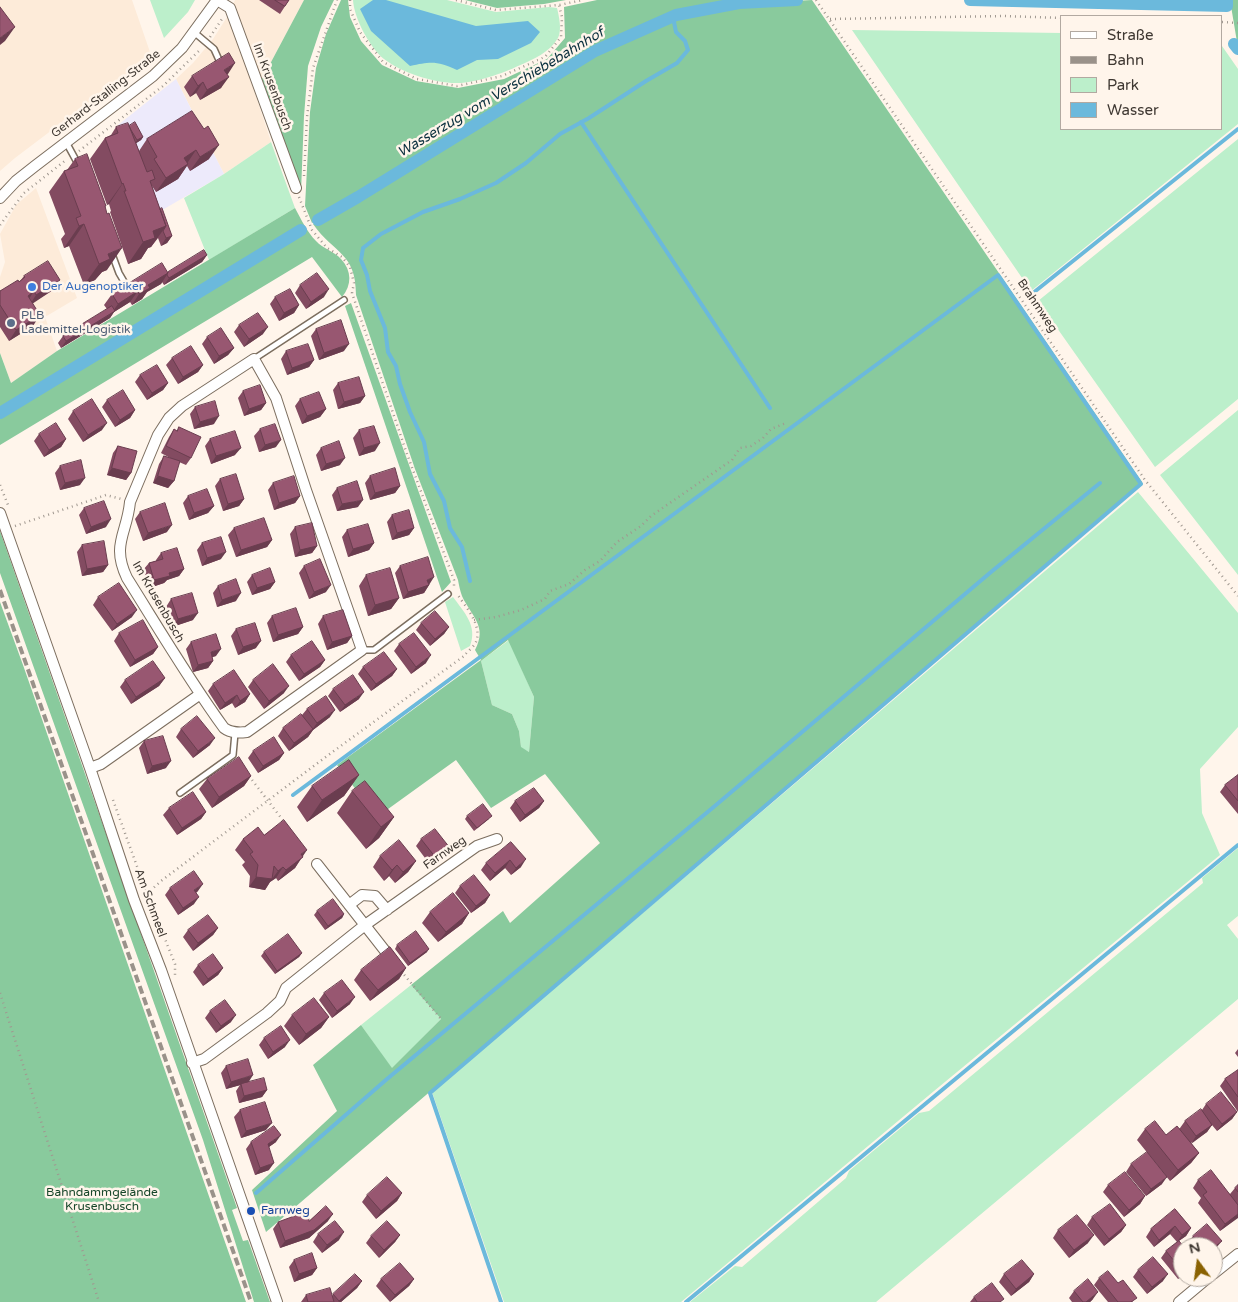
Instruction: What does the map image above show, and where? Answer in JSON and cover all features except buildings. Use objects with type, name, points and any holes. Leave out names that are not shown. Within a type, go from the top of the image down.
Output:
[{"type":"street","name":"Gerhard-Stalling-Straße","points":[[0,198],[16,182],[66,142],[153,76],[195,33],[217,0]]},
{"type":"street","name":"Im Krusenbusch","points":[[217,0],[230,8],[300,192]]},
{"type":"street","name":"Im Krusenbusch","points":[[235,733],[224,728],[199,695],[127,578],[121,566],[119,546],[130,502],[158,435],[169,418],[182,406],[254,359]]},
{"type":"street","points":[[235,733],[247,732],[362,650],[276,398],[254,359]]},
{"type":"street","name":"Am Schmeel","points":[[0,513],[90,768],[134,900],[161,970],[277,1302]]},
{"type":"street","points":[[90,768],[101,764],[199,695]]},
{"type":"street","name":"Farnweg","points":[[192,1063],[204,1059],[267,1013],[280,1001],[286,988],[365,925],[477,846],[496,839]]},
{"type":"street","points":[[317,864],[395,964]]},
{"type":"street","points":[[349,905],[362,895],[374,896],[387,910]]},
{"type":"street","points":[[1223,1266],[1238,1254]]},
{"type":"street","points":[[1178,1302],[1197,1287]]},
{"type":"lane","points":[[195,33],[214,49],[219,60]]},
{"type":"lane","points":[[66,142],[74,155],[81,173]]},
{"type":"lane","points":[[108,245],[126,285]]},
{"type":"lane","name":"Im Krusenbusch","points":[[254,359],[344,300]]},
{"type":"lane","points":[[362,650],[374,650],[448,594]]},
{"type":"lane","points":[[180,793],[233,755],[235,733]]},
{"type":"path","points":[[304,176],[307,117],[313,68],[337,0]]},
{"type":"path","points":[[350,0],[350,9],[360,32],[383,62],[417,79],[457,86],[502,76],[545,57],[561,37],[562,17],[559,5]]},
{"type":"path","points":[[456,0],[496,10],[559,5],[583,0]]},
{"type":"path","name":"Brahmweg","points":[[816,0],[1145,480],[1238,596]]},
{"type":"path","points":[[830,19],[1004,16],[1060,18]]},
{"type":"path","points":[[1223,22],[1238,23]]},
{"type":"path","points":[[300,192],[312,230],[327,248],[342,256],[350,267],[354,283],[352,294]]},
{"type":"path","points":[[474,620],[496,617],[521,610],[545,598],[550,591],[569,584],[600,561],[617,542],[732,460],[740,448],[751,446],[763,438],[771,428],[786,423]]},
{"type":"path","points":[[6,529],[106,495],[130,502]]},
{"type":"path","points":[[248,774],[289,828]]},
{"type":"path","points":[[395,964],[441,1019]]},
{"type":"path","points":[[0,993],[99,1302]]},
{"type":"shaded area","points":[[0,0],[132,0],[151,55],[0,171]]},
{"type":"shaded area","points":[[235,0],[304,0],[261,81],[232,6]]},
{"type":"shaded area","points":[[229,14],[271,142],[224,174],[176,79],[193,63],[213,39]]},
{"type":"shaded area","points":[[176,79],[224,174],[152,216],[118,125]]},
{"type":"shaded area","points":[[36,188],[77,298],[45,317],[57,351],[11,383],[0,353],[0,277],[5,262],[0,234],[16,205]]},
{"type":"green space","points":[[150,0],[195,0],[188,12],[164,38]]},
{"type":"green space","points":[[304,0],[334,0],[321,27],[308,66],[301,192],[261,81]]},
{"type":"green space","points":[[341,0],[348,0],[350,17],[361,41],[382,65],[416,81],[458,88],[504,79],[547,59],[565,38],[564,7],[597,0],[778,0],[739,2],[676,14],[594,50],[312,223],[305,206],[310,112],[316,68],[326,34]]},
{"type":"green space","points":[[353,0],[447,0],[496,12],[549,7],[557,8],[560,31],[558,38],[546,52],[512,69],[488,78],[470,82],[447,83],[418,76],[400,69],[384,59],[368,40],[356,15]]},
{"type":"green space","points":[[465,0],[566,0],[497,8]]},
{"type":"green space","points":[[812,0],[1142,482],[266,1232],[252,1190],[337,1111],[313,1065],[361,1025],[392,1068],[441,1019],[411,985],[503,911],[510,923],[600,843],[545,774],[491,808],[456,760],[377,817],[337,765],[481,660],[475,650],[480,634],[477,622],[462,596],[458,580],[415,469],[356,295],[352,270],[348,262],[313,224],[596,53],[677,16],[739,4]],"holes":[[[508,640],[534,697],[529,752],[521,747],[519,731],[512,714],[492,705],[481,661]]]},
{"type":"green space","points":[[1230,0],[1238,0],[1238,43],[1237,42]]},
{"type":"green space","points":[[852,30],[1060,33],[1060,130],[1223,130],[1223,47],[1238,69],[1238,124],[1031,291]]},
{"type":"green space","points":[[1238,139],[1238,399],[1155,467],[1038,301]]},
{"type":"green space","points":[[271,142],[295,208],[209,260],[184,198]]},
{"type":"green space","points":[[295,208],[304,225],[319,244],[338,256],[345,264],[349,273],[349,283],[342,297],[312,257],[0,445],[0,353],[11,383],[57,351]]},
{"type":"green space","points":[[351,303],[451,582],[442,592],[345,306]]},
{"type":"green space","points":[[1238,410],[1238,575],[1160,475]]},
{"type":"green space","points":[[1138,492],[1238,613],[1238,727],[1200,769],[1202,813],[1220,855],[681,1302],[504,1302],[432,1092]]},
{"type":"green space","points":[[0,531],[237,1208],[232,1210],[243,1241],[248,1240],[270,1302],[254,1302],[203,1140],[0,573]]},
{"type":"green space","points":[[453,597],[469,620],[472,632],[470,646],[461,651],[445,602]]},
{"type":"green space","name":"Bahndammgelände Krusenbusch","points":[[0,602],[23,665],[246,1302],[0,1302]]},
{"type":"green space","points":[[509,640],[534,697],[529,752],[521,748],[519,731],[512,714],[492,705],[481,661]]},
{"type":"green space","points":[[1238,848],[1238,916],[1227,925],[1238,939],[1238,999],[876,1302],[690,1302],[735,1266],[742,1267],[846,1178],[849,1171],[919,1113],[929,1111],[1203,883],[1202,878]]},
{"type":"green space","points":[[411,985],[441,1019],[392,1069],[361,1025]]},
{"type":"water","points":[[373,0],[386,0],[476,26],[528,21],[540,32],[531,43],[498,59],[477,60],[457,70],[434,63],[410,66],[371,31],[360,9]]},
{"type":"waterway","name":"Wasserzug vom Verschiebebahnhof","points":[[318,220],[595,51],[676,15],[739,3],[797,0]]},
{"type":"waterway","name":"Wasserzug vom Verschiebebahnhof","points":[[970,0],[1227,6],[1227,0]]},
{"type":"waterway","points":[[470,581],[462,547],[450,528],[444,501],[430,474],[424,442],[410,412],[396,366],[388,352],[385,328],[370,291],[367,275],[361,260],[363,248],[381,234],[423,212],[460,199],[496,183],[526,163],[560,134],[677,63],[688,50],[685,41],[676,32],[673,17]]},
{"type":"waterway","points":[[1234,44],[1238,49]]},
{"type":"waterway","points":[[581,122],[770,408]]},
{"type":"waterway","points":[[1033,293],[1238,129]]},
{"type":"waterway","name":"Wasserzug vom Verschiebebahnhof","points":[[0,413],[301,230]]},
{"type":"waterway","points":[[293,795],[998,275],[1141,484],[430,1093],[501,1302]]},
{"type":"waterway","points":[[256,1193],[387,1079],[716,805],[991,572],[1100,483]]},
{"type":"waterway","points":[[686,1302],[1238,845]]},
{"type":"railway","points":[[0,590],[251,1302]]},
{"type":"place","name":"Der Augenoptiker","points":[[32,287]]},
{"type":"place","name":"PLB Lademittel-Logistik","points":[[11,323]]},
{"type":"place","name":"Farnweg","points":[[251,1211]]}]
